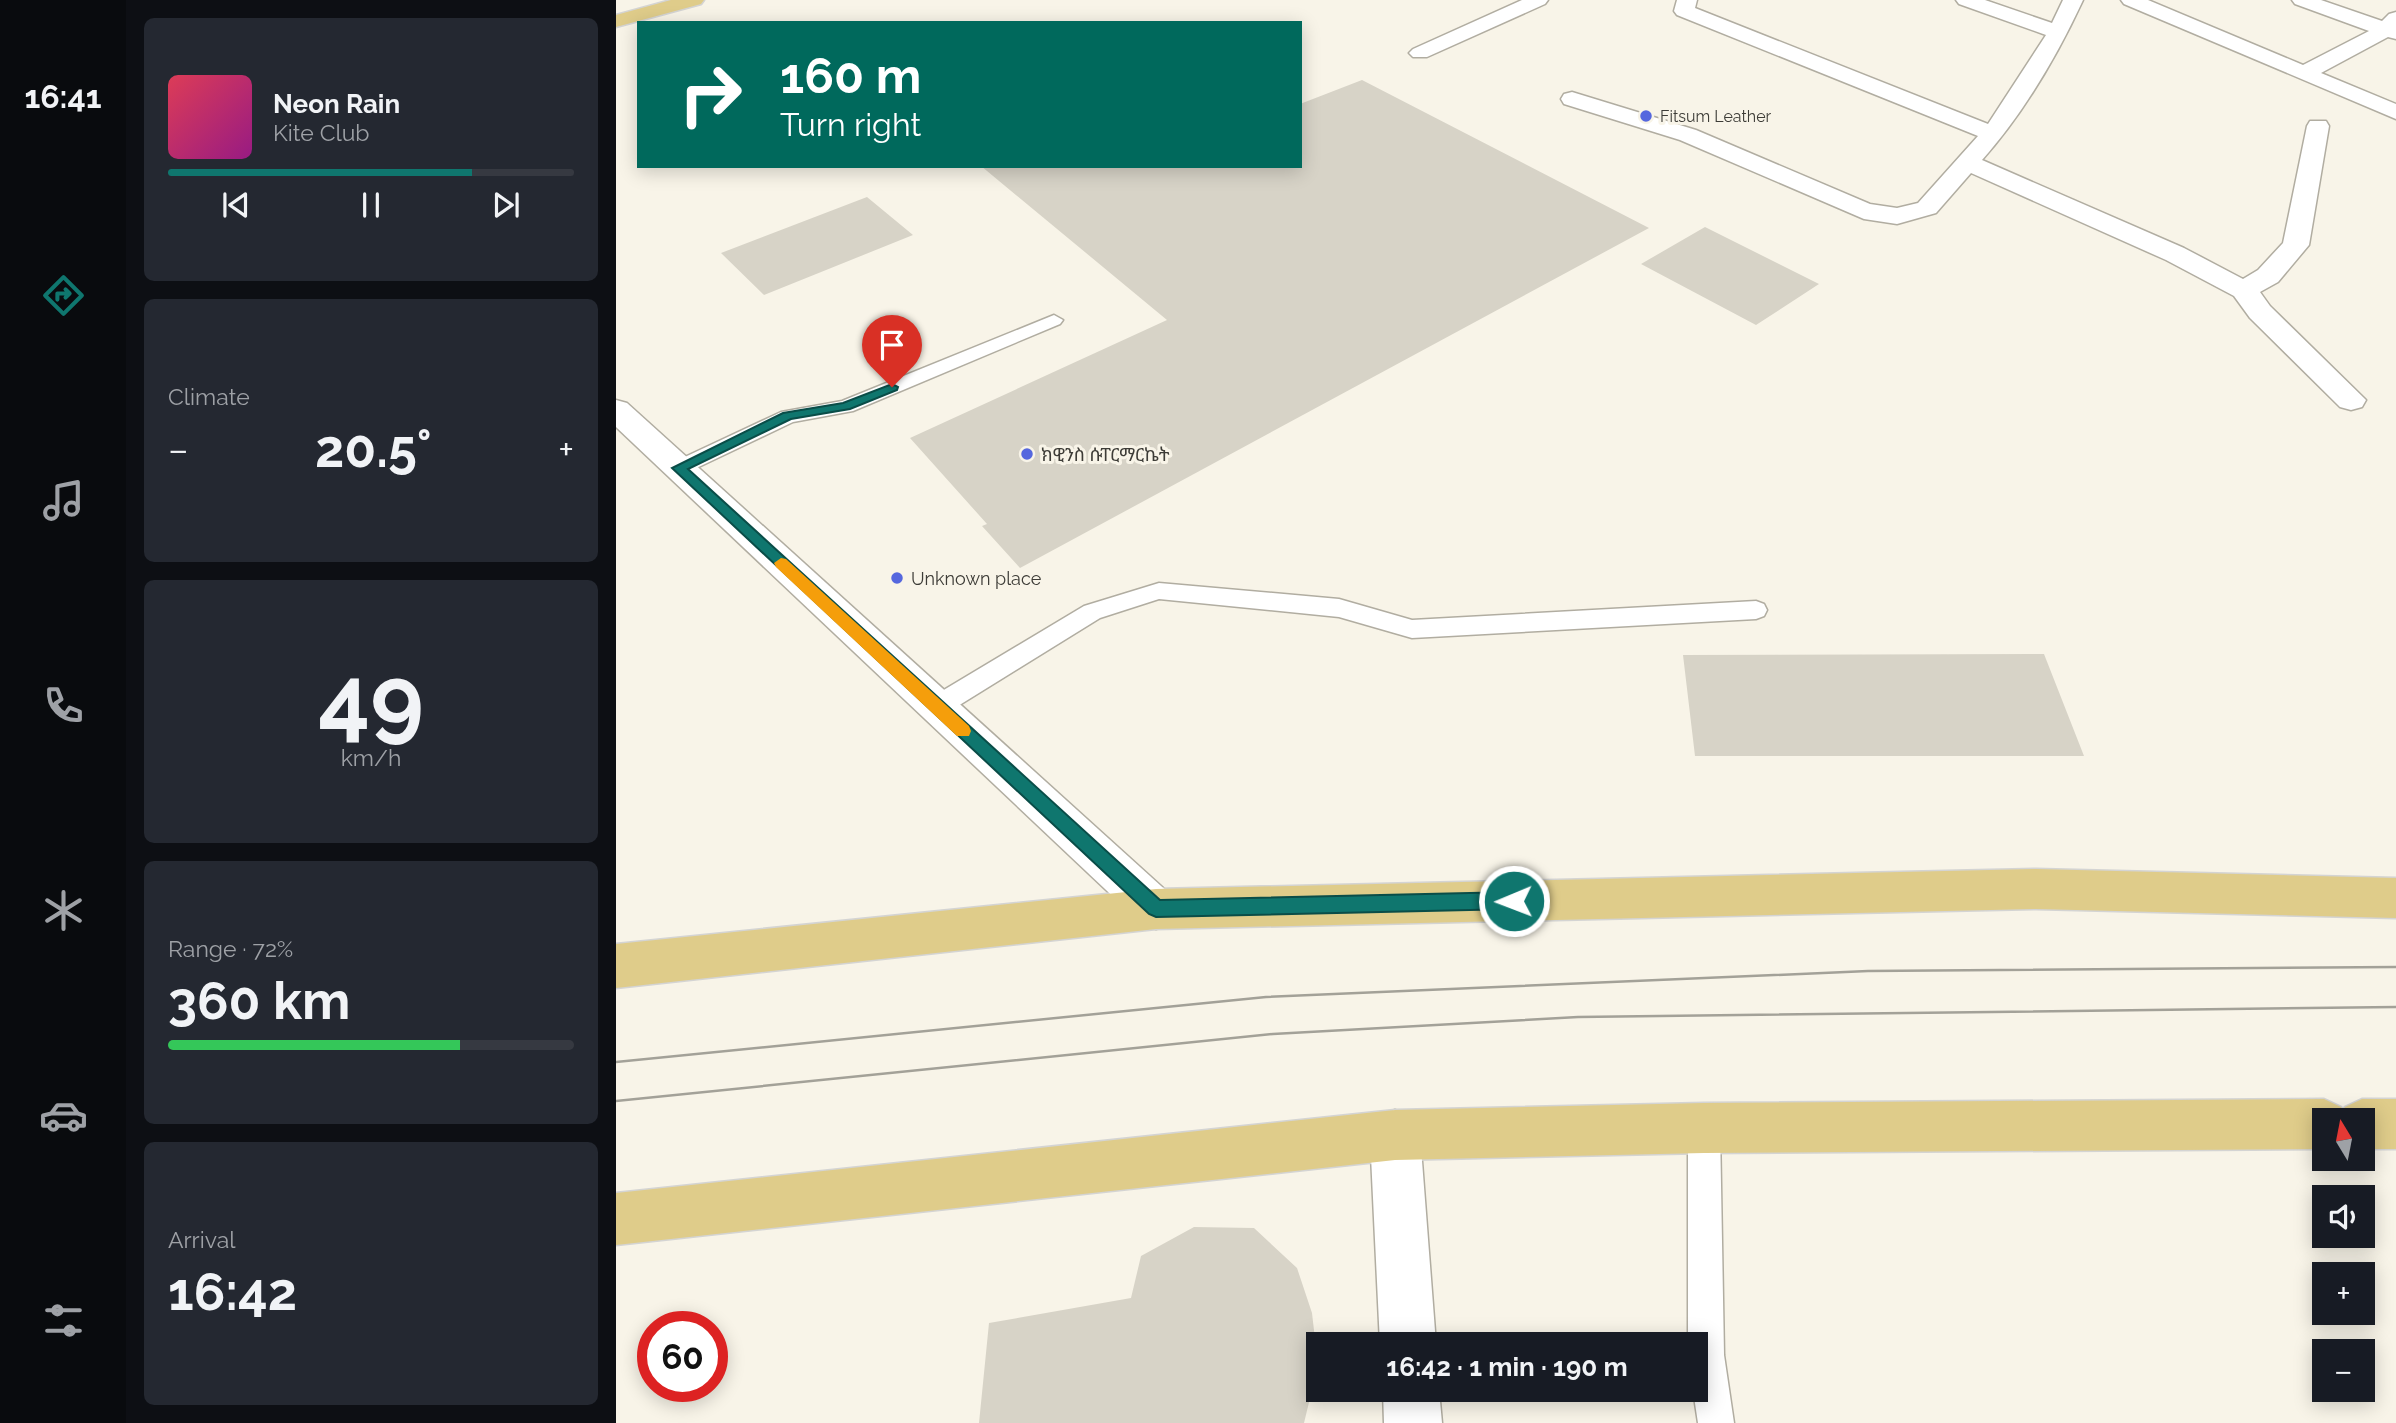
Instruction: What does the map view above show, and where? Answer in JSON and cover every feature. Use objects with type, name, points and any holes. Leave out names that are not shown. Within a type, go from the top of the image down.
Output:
[{"type":"main road","points":[[616,7],[640,0]]},
{"type":"main road","points":[[616,21],[694,0]]},
{"type":"main road","points":[[616,966],[1156,909],[2036,889],[2396,898]]},
{"type":"main road","points":[[616,1219],[1395,1135],[1704,1128],[2312,1124]]},
{"type":"main road","points":[[2375,1124],[2396,1124]]},
{"type":"street","points":[[1420,53],[1538,0]]},
{"type":"street","points":[[1966,0],[2058,32]]},
{"type":"street","points":[[1572,99],[1688,135],[1864,211],[1897,216],[1927,208],[1993,134],[2058,32],[2073,0]]},
{"type":"street","points":[[2132,0],[2396,112]]},
{"type":"street","points":[[2302,0],[2393,27]]},
{"type":"street","points":[[1680,5],[1993,134]]},
{"type":"street","points":[[2304,74],[2393,27]]},
{"type":"street","points":[[2244,290],[2268,276],[2296,245],[2318,127]]},
{"type":"street","points":[[1968,163],[2175,254],[2244,290],[2260,312],[2351,400]]},
{"type":"street","points":[[616,410],[1156,909]]},
{"type":"street","points":[[1395,1135],[1407,1332]]},
{"type":"street","points":[[1412,1402],[1413,1423]]},
{"type":"lane","points":[[679,468],[788,416],[846,407],[1054,320]]},
{"type":"lane","points":[[936,706],[1092,612],[1159,592],[1339,608],[1412,629],[1756,610]]},
{"type":"lane","points":[[1704,1128],[1706,1355],[1716,1423]]},
{"type":"building","points":[[1362,80],[1649,228],[1020,568],[982,526],[987,524],[910,438],[1167,320],[983,168],[1302,168],[1302,103]]},
{"type":"building","points":[[867,197],[913,235],[764,295],[721,253]]},
{"type":"building","points":[[1705,227],[1819,284],[1756,325],[1641,264]]},
{"type":"building","points":[[2044,654],[2084,756],[1695,756],[1683,655]]},
{"type":"building","points":[[1194,1227],[1254,1228],[1297,1268],[1312,1313],[1314,1332],[1306,1332],[1306,1402],[1309,1402],[1304,1423],[979,1423],[989,1323],[1131,1298],[1141,1256]]},
{"type":"tram line","points":[[616,1062],[1266,997],[1868,971],[2396,967]]},
{"type":"tram line","points":[[616,1101],[1273,1034],[1578,1017],[2396,1007]]},
{"type":"slow traffic","points":[[781,563],[963,731]]},
{"type":"place","name":"Fitsum Leather","points":[[1646,116]]},
{"type":"place","name":"ክዊንስ ሱፐርማርኬት","points":[[1027,454]]},
{"type":"place","name":"Unknown place","points":[[897,578]]},
{"type":"route","points":[[892,387],[846,407],[788,416],[679,468],[1156,909],[1514,901]]}]
